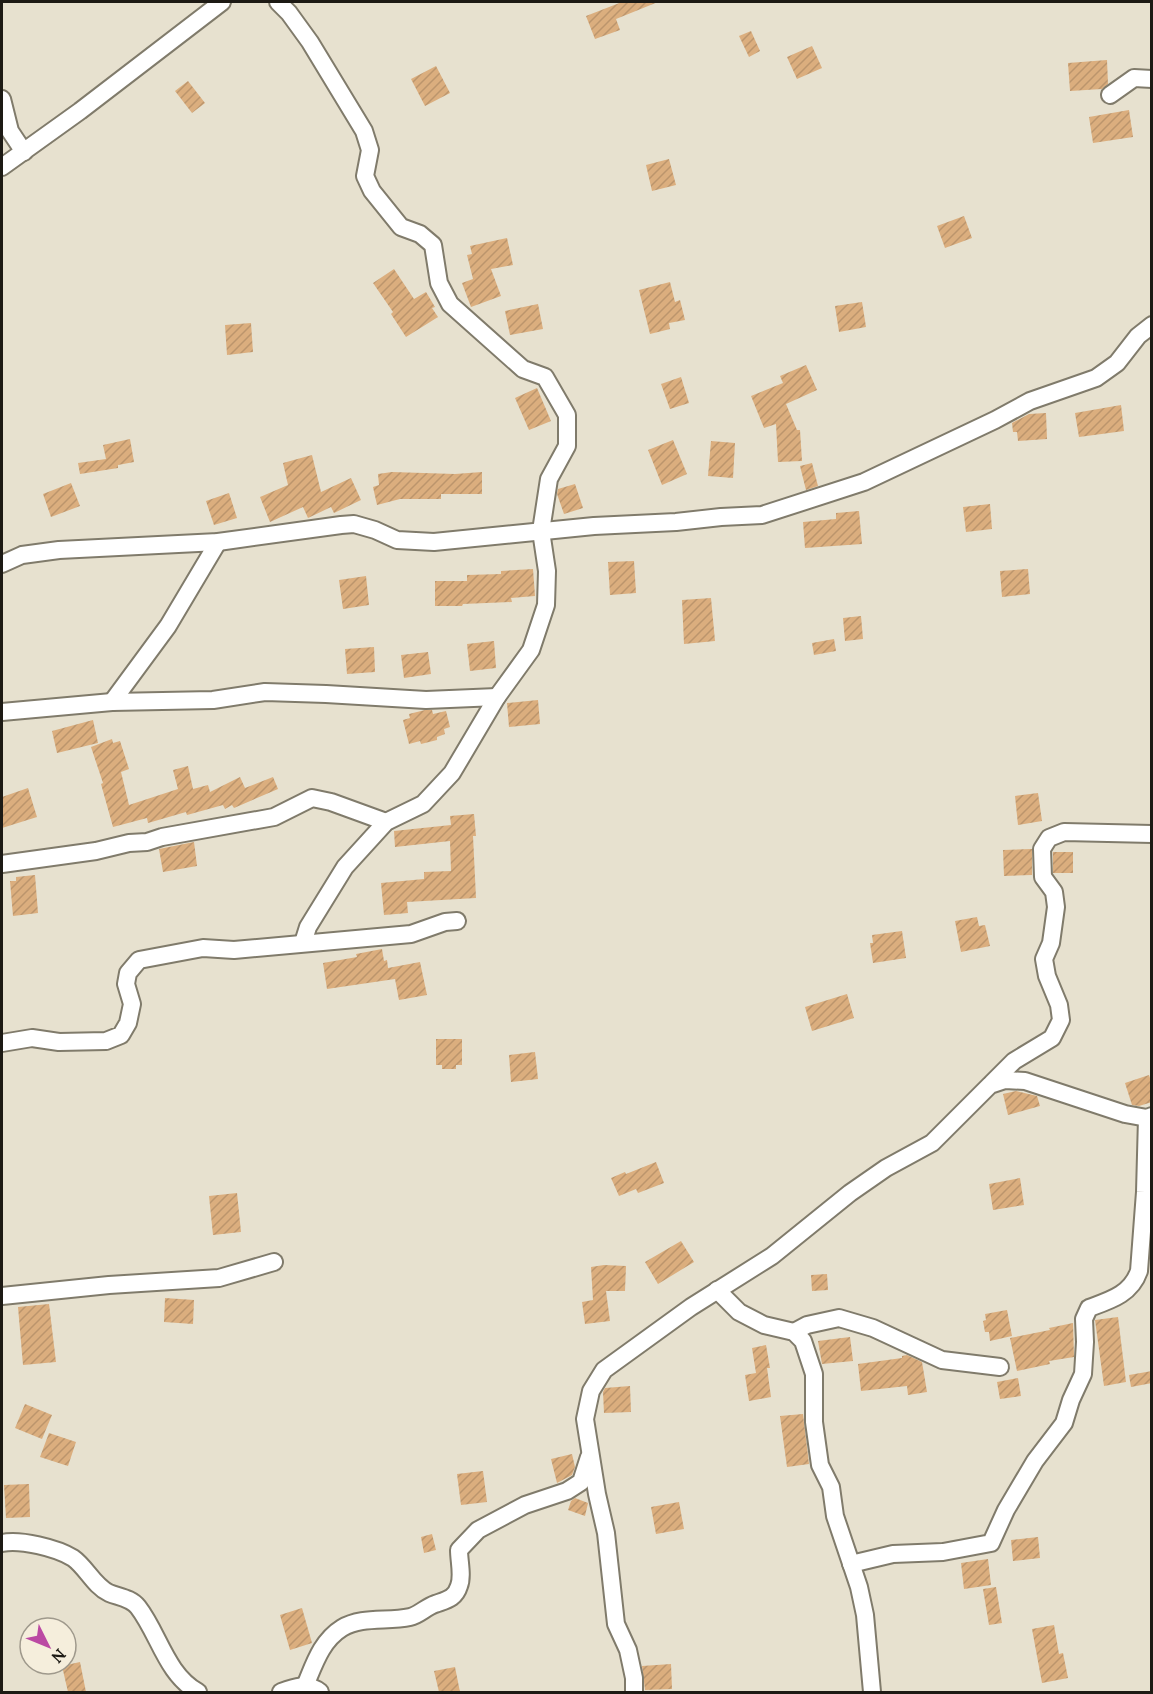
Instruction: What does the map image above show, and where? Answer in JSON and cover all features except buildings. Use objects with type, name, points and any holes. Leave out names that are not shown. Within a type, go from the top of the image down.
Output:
[{"type":"street","points":[[2,168],[222,2]]},
{"type":"street","points":[[278,2],[290,13],[364,131],[370,150],[364,176],[372,191],[401,227],[420,234],[433,245],[439,283],[450,304],[523,369],[544,376],[567,415],[567,446],[549,479],[541,531],[547,571],[546,605],[531,650],[497,697],[452,773],[423,804],[386,822],[345,867],[308,927],[303,943]]},
{"type":"street","points":[[1110,95],[1134,78],[1152,79]]},
{"type":"street","points":[[2,99],[10,131],[24,152]]},
{"type":"street","points":[[2,564],[22,555],[59,550],[218,542],[354,524],[397,540],[451,542],[492,535],[762,515],[864,482],[1030,401],[1096,378],[1117,363],[1138,336],[1152,325]]},
{"type":"street","points":[[112,702],[168,626],[218,542]]},
{"type":"street","points":[[2,712],[112,702],[213,700],[265,692],[426,700],[497,697]]},
{"type":"street","points":[[2,864],[96,851],[274,817],[312,798],[331,802],[386,822]]},
{"type":"street","points":[[634,1692],[634,1678],[628,1650],[616,1624],[606,1533],[585,1419],[591,1391],[604,1370],[717,1290],[772,1256],[850,1193],[886,1168],[932,1143],[1014,1061],[1052,1038],[1060,1020],[1059,1005],[1047,976],[1044,959],[1051,943],[1056,907],[1054,891],[1043,877],[1042,849],[1049,838],[1064,832],[1152,834]]},
{"type":"street","points":[[2,1043],[32,1038],[58,1042],[106,1041],[121,1035],[128,1023],[132,1004],[126,984],[128,973],[139,960],[203,948],[234,950],[411,934],[445,922],[457,921]]},
{"type":"street","points":[[851,1564],[893,1554],[943,1552],[991,1543],[1006,1510],[1035,1461],[1064,1423],[1083,1374],[1084,1319],[1089,1308],[1116,1298],[1145,1273],[1145,1192],[1149,1117],[1125,1114],[1025,1081],[1005,1080],[990,1085]]},
{"type":"street","points":[[2,1296],[109,1285],[219,1278],[274,1262]]},
{"type":"street","points":[[717,1290],[739,1312],[764,1324],[794,1332],[803,1341],[814,1374],[813,1422],[820,1465],[831,1487],[835,1516],[865,1615],[872,1692]]},
{"type":"street","points":[[794,1332],[807,1325],[840,1318],[883,1332],[942,1360],[1000,1367]]},
{"type":"street","points":[[281,1692],[312,1689],[319,1651],[340,1629],[357,1621],[396,1620],[413,1616],[431,1605],[452,1598],[459,1589],[461,1578],[458,1566],[459,1550],[478,1530],[525,1505],[567,1491],[581,1482],[590,1453]]},
{"type":"street","points":[[2,1543],[38,1545],[73,1558],[109,1593],[122,1596],[137,1605],[175,1671],[189,1688],[198,1692]]}]
